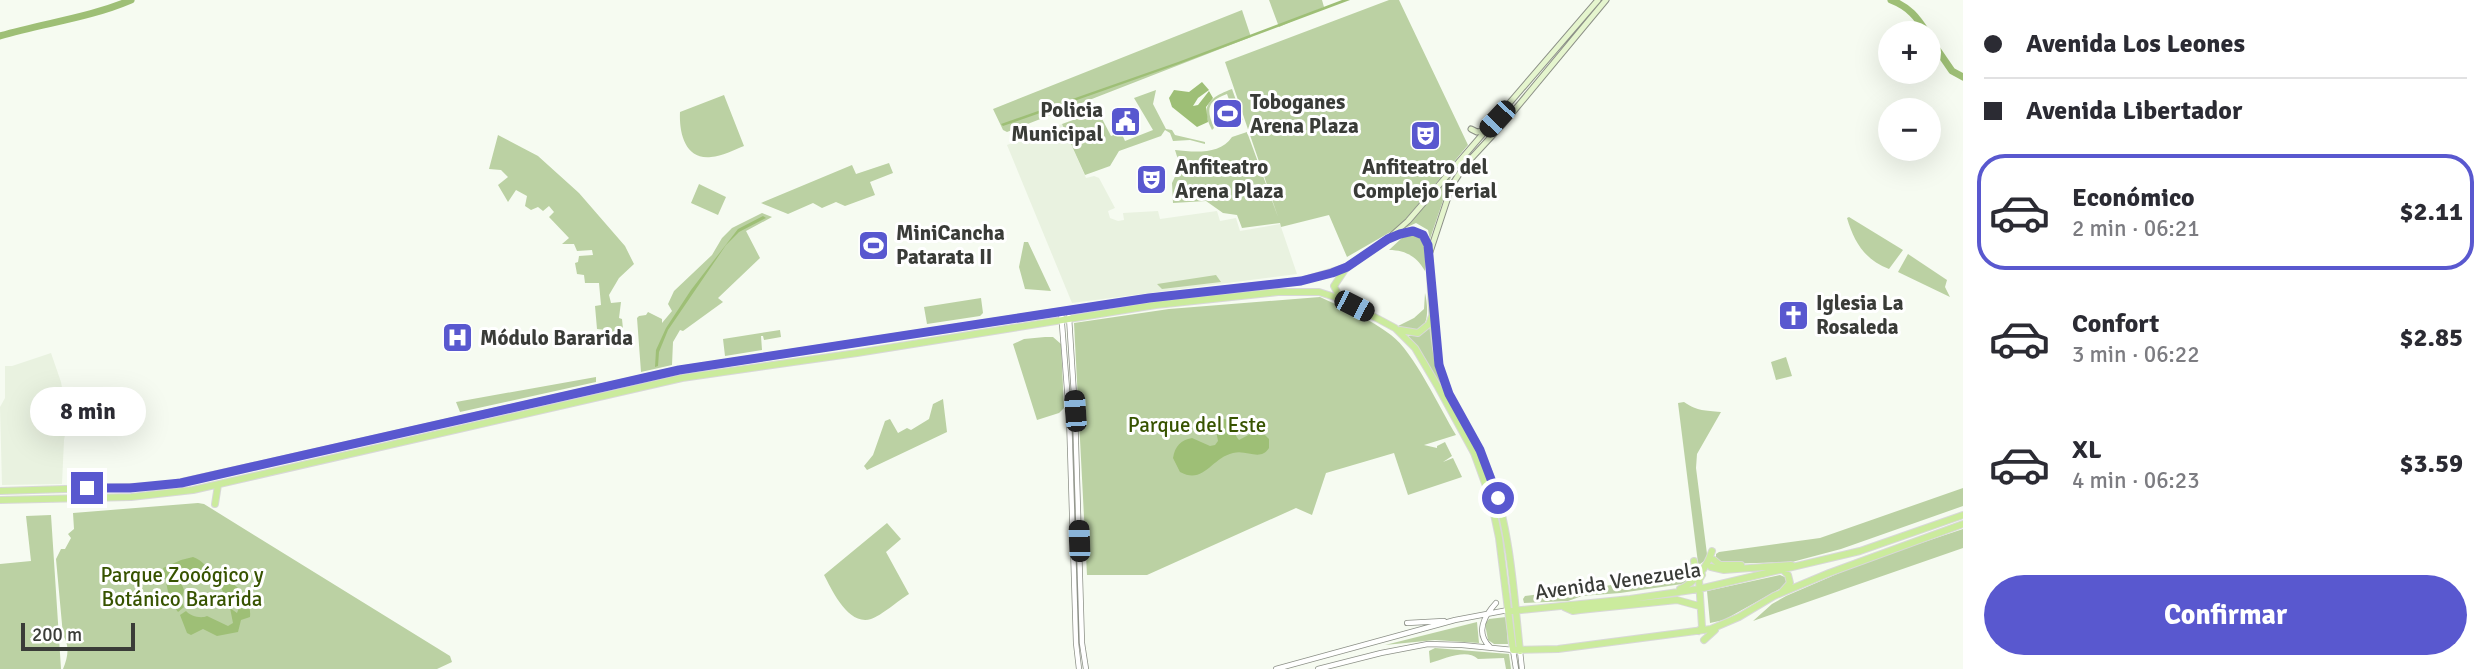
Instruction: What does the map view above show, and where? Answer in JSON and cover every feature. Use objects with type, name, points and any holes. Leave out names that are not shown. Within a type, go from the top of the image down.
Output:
[{"type":"main road","points":[[0,500],[131,497],[218,485],[437,432],[682,378],[857,353],[1149,298],[1301,281],[1332,273],[1347,267],[1388,239],[1408,221],[1598,0]]},
{"type":"main road","points":[[1429,255],[1452,184],[1465,165],[1506,121],[1606,0]]},
{"type":"main road","points":[[1471,129],[1477,132],[1486,130]]},
{"type":"main road","points":[[1388,239],[1418,232],[1426,240],[1437,350],[1443,379],[1480,450],[1498,498],[1517,651],[1699,631],[1727,623]]},
{"type":"main road","points":[[1341,299],[1335,286],[1338,277],[1347,267]]},
{"type":"main road","points":[[0,491],[164,486],[679,370],[1065,315],[1278,292],[1318,292],[1341,299],[1395,328],[1411,333],[1424,329],[1429,324],[1433,309]]},
{"type":"main road","points":[[1395,328],[1423,360],[1485,478],[1512,611]]},
{"type":"main road","points":[[215,504],[218,485]]},
{"type":"main road","points":[[1713,564],[1724,570],[1811,564],[1860,551],[1963,515]]},
{"type":"main road","points":[[1774,596],[1859,561],[1963,524]]},
{"type":"main road","points":[[1630,599],[1679,589],[1692,582],[1708,565],[1712,551],[1713,564],[1700,578],[1699,606],[1702,627],[1699,631]]},
{"type":"main road","points":[[1692,582],[1696,573],[1694,561]]},
{"type":"main road","points":[[1704,640],[1707,635],[1786,590],[1790,583],[1788,575],[1777,567]]},
{"type":"main road","name":"Avenida Venezuela","points":[[1512,611],[1564,607],[1699,589],[1777,567]]},
{"type":"main road","points":[[1564,607],[1573,611],[1677,600],[1699,606]]},
{"type":"street","points":[[1065,315],[1079,669]]},
{"type":"street","points":[[1065,315],[1075,411],[1082,643],[1086,669]]},
{"type":"street","points":[[1491,648],[1482,635],[1485,614],[1496,603]]},
{"type":"street","name":"Avenida Venezuela","points":[[1276,669],[1455,620],[1512,611]]},
{"type":"street","points":[[1407,623],[1455,620]]},
{"type":"street","points":[[1318,669],[1406,647],[1437,644],[1517,651]]},
{"type":"street","points":[[1516,669],[1517,651]]},
{"type":"street","points":[[1517,651],[1522,669]]},
{"type":"shaded area","points":[[1342,0],[1350,0],[1179,64],[1003,126],[1001,124],[1178,62]]},
{"type":"shaded area","points":[[1202,82],[1209,90],[1198,98],[1193,106],[1198,105],[1209,91],[1213,98],[1206,107],[1208,122],[1197,127],[1172,107],[1169,98],[1174,90],[1189,92]]},
{"type":"shaded area","points":[[1062,124],[1086,178],[1099,178],[1115,208],[1108,211],[1110,218],[1118,221],[1124,220],[1123,213],[1158,211],[1160,219],[1217,211],[1220,221],[1236,218],[1240,231],[1280,224],[1297,274],[1072,303],[1007,145]]},
{"type":"shaded area","points":[[763,216],[766,218],[739,232],[726,245],[668,330],[659,352],[658,366],[655,367],[656,350],[666,328],[691,290],[738,229]]},
{"type":"shaded area","points":[[51,353],[61,382],[68,420],[64,440],[62,484],[2,485],[0,407],[5,398],[5,366]]},
{"type":"shaded area","points":[[1219,419],[1230,422],[1239,440],[1254,432],[1262,432],[1269,439],[1269,448],[1257,455],[1233,453],[1195,475],[1180,472],[1173,458],[1177,447],[1192,438],[1210,446],[1215,445],[1218,441],[1215,425]]},
{"type":"shaded area","points":[[193,557],[235,585],[245,596],[250,617],[241,620],[238,632],[217,636],[203,629],[191,635],[187,633],[180,615],[186,611],[196,616],[207,616],[228,626],[233,623],[230,608],[237,613],[240,605],[235,603],[234,608],[231,607],[218,582],[204,579],[190,571],[180,580],[184,590],[181,601],[184,607],[178,612],[170,601],[163,568]]},
{"type":"green space","points":[[1269,0],[1322,0],[1324,7],[1279,27]]},
{"type":"green space","points":[[1389,0],[1399,0],[1468,145],[1399,227],[1347,257],[1329,215],[1281,227],[1280,223],[1242,228],[1237,215],[1223,213],[1206,201],[1173,203],[1172,183],[1180,166],[1175,150],[1214,150],[1232,137],[1247,132],[1278,217],[1225,62]]},
{"type":"green space","points":[[1242,10],[1251,37],[1007,132],[1003,130],[993,109]]},
{"type":"green space","points":[[1232,89],[1243,120],[1237,122],[1227,94],[1210,106],[1214,128],[1212,130],[1207,115],[1209,104],[1218,95]]},
{"type":"green space","points":[[1156,90],[1153,104],[1166,129],[1172,130],[1175,135],[1205,144],[1190,140],[1173,141],[1170,133],[1165,130],[1161,136],[1119,151],[1110,166],[1085,175],[1062,124],[1098,111],[1111,136],[1121,132],[1125,141],[1153,130],[1134,98]]},
{"type":"green space","points":[[724,95],[744,146],[728,153],[702,157],[685,144],[680,112]]},
{"type":"green space","points":[[498,135],[538,156],[579,193],[625,246],[634,264],[619,278],[609,295],[611,303],[621,302],[619,318],[622,319],[624,339],[607,339],[606,330],[597,329],[595,306],[601,305],[599,283],[585,283],[584,275],[577,274],[575,263],[578,262],[579,256],[593,255],[592,250],[577,251],[574,244],[562,244],[569,238],[549,217],[554,212],[549,206],[543,211],[538,207],[531,210],[525,206],[527,196],[516,190],[508,202],[498,185],[508,177],[501,170],[489,169]]},
{"type":"green space","points":[[889,163],[893,173],[870,182],[875,195],[845,206],[836,202],[822,208],[813,203],[788,214],[761,203],[852,165],[856,174]]},
{"type":"green space","points":[[1452,174],[1430,239],[1428,230],[1416,223],[1405,228]]},
{"type":"green space","points":[[699,184],[726,197],[718,215],[691,203]]},
{"type":"green space","points":[[762,213],[772,217],[746,231],[760,258],[718,298],[723,302],[683,331],[680,330],[673,342],[672,365],[641,372],[637,318],[648,312],[662,319],[662,323],[672,311],[668,304],[674,291],[712,255],[722,238],[732,228]]},
{"type":"green space","points":[[1849,217],[1903,250],[1889,269],[1873,261],[1862,249],[1850,227]]},
{"type":"green space","points":[[1413,234],[1424,245],[1425,271],[1410,255],[1389,250],[1404,236]]},
{"type":"green space","points":[[1024,242],[1028,242],[1051,291],[1025,289],[1019,267]]},
{"type":"green space","points":[[1908,254],[1947,280],[1945,287],[1950,297],[1898,272]]},
{"type":"green space","points":[[1216,275],[1221,282],[1162,289],[1157,284]]},
{"type":"green space","points":[[1425,293],[1427,317],[1421,329],[1408,330],[1398,326],[1424,309]]},
{"type":"green space","name":"Parque del Este","points":[[1320,297],[1383,329],[1409,354],[1456,435],[1424,445],[1437,448],[1445,442],[1452,456],[1443,462],[1453,458],[1462,477],[1408,495],[1394,453],[1326,473],[1312,515],[1296,508],[1147,575],[1087,575],[1074,323],[1169,309]]},
{"type":"green space","points":[[981,298],[983,313],[980,316],[927,324],[924,307]]},
{"type":"green space","points":[[1432,326],[1440,379],[1449,398],[1408,336],[1422,334]]},
{"type":"green space","points":[[780,330],[781,337],[764,340],[761,336],[762,350],[725,356],[723,339]]},
{"type":"green space","points":[[1053,337],[1061,344],[1064,408],[1059,413],[1037,420],[1013,344],[1024,339]]},
{"type":"green space","points":[[1786,357],[1792,376],[1776,380],[1771,362]]},
{"type":"green space","points":[[596,377],[596,382],[460,412],[456,402]]},
{"type":"green space","points":[[943,399],[947,432],[867,470],[864,466],[873,455],[885,421],[890,419],[898,433],[907,428],[911,430],[929,419],[933,404]]},
{"type":"green space","points":[[1684,402],[1698,409],[1721,412],[1697,454],[1696,468],[1707,554],[1707,559],[1700,564],[1678,403]]},
{"type":"green space","points":[[1963,488],[1963,506],[1841,549],[1792,562],[1724,564],[1716,559],[1719,552],[1820,538]]},
{"type":"green space","name":"Parque Zooógico y Botánico Bararida","points":[[204,504],[450,656],[452,662],[437,669],[63,669],[67,647],[63,635],[56,559],[71,538],[68,534],[74,529],[73,513]]},
{"type":"green space","points":[[51,515],[61,669],[0,669],[0,564],[31,561],[26,516]]},
{"type":"green space","points":[[887,523],[901,539],[886,552],[909,594],[875,617],[863,620],[848,612],[824,575]]},
{"type":"green space","points":[[1963,529],[1963,548],[1753,621],[1786,596],[1867,561]]},
{"type":"green space","points":[[1780,575],[1787,578],[1785,586],[1724,620],[1710,623],[1707,591]]},
{"type":"green space","points":[[1690,579],[1682,584],[1582,596],[1568,601],[1524,603],[1523,599],[1525,596],[1643,581]]},
{"type":"green space","points":[[1506,617],[1508,644],[1494,644],[1488,640],[1485,624],[1489,619]]},
{"type":"green space","points":[[1477,622],[1479,643],[1435,640],[1385,645]]},
{"type":"green space","points":[[1435,648],[1509,654],[1511,669],[1506,669],[1504,658],[1478,659],[1468,654],[1430,663],[1429,651]]},
{"type":"waterway","points":[[0,36],[83,16],[131,0]]},
{"type":"waterway","points":[[1891,0],[1903,6],[1919,21]]},
{"type":"waterway","points":[[1941,55],[1952,71],[1963,77]]},
{"type":"place","name":"Toboganes Arena Plaza","points":[[1227,114]]},
{"type":"place","name":"Policia Municipal","points":[[1126,122]]},
{"type":"place","name":"Anfiteatro del Complejo Ferial","points":[[1425,135]]},
{"type":"place","name":"Anfiteatro Arena Plaza","points":[[1152,179]]},
{"type":"place","name":"MiniCancha Patarata II","points":[[873,245]]},
{"type":"place","name":"Iglesia La Rosaleda","points":[[1793,315]]},
{"type":"place","name":"Módulo Bararida","points":[[457,338]]},
{"type":"route","points":[[87,488],[130,488],[181,483],[679,370],[1149,298],[1301,281],[1347,267],[1388,239],[1413,231],[1423,235],[1428,245],[1437,350],[1443,379],[1480,450],[1498,498]]}]
